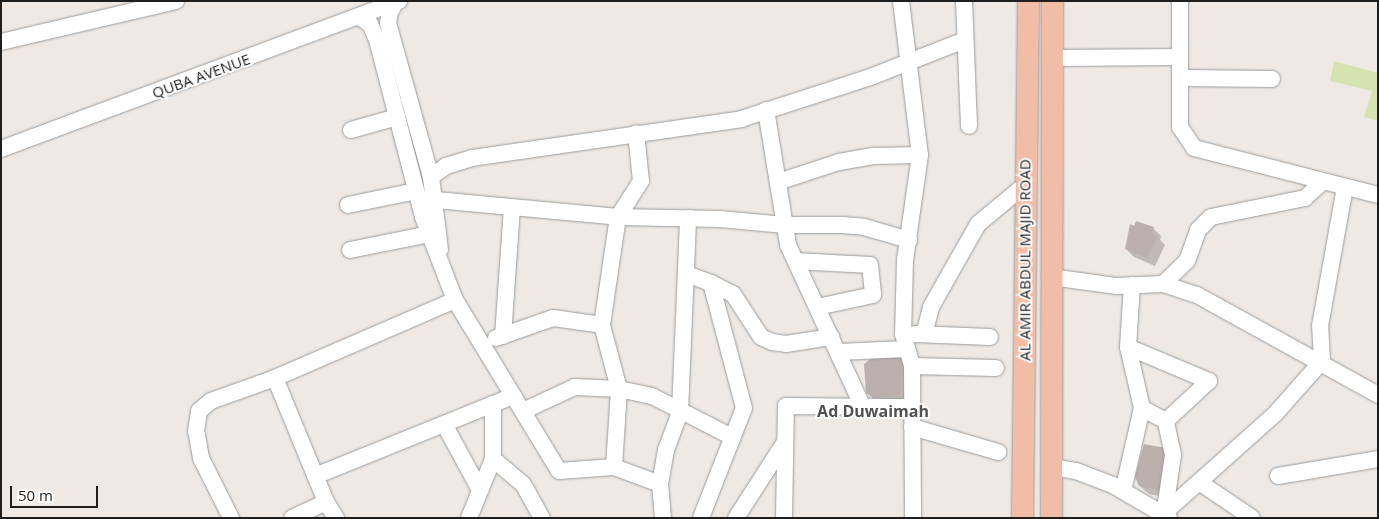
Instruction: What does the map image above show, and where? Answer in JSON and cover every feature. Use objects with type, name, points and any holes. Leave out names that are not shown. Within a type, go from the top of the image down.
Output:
[{"type":"main road","name":"AL AMIR ABDUL MAJID ROAD","points":[[1022,518],[1028,1]]},
{"type":"main road","name":"AL AMIR ABDUL MAJID ROAD","points":[[1051,518],[1052,1]]},
{"type":"main road","points":[[1026,125],[1052,125]]},
{"type":"street","points":[[1,42],[138,6],[176,1]]},
{"type":"street","points":[[901,1],[920,155],[909,240],[905,342],[912,366],[913,518]]},
{"type":"street","points":[[964,1],[969,126]]},
{"type":"street","points":[[1180,1],[1180,127],[1194,148],[1378,195]]},
{"type":"street","points":[[398,2],[390,12],[388,23],[431,177],[436,200],[440,260]]},
{"type":"street","name":"QUBA AVENUE","points":[[1,149],[398,2]]},
{"type":"street","points":[[359,17],[370,24],[378,40],[416,191],[455,300],[559,471],[614,467],[660,484]]},
{"type":"street","points":[[431,177],[446,166],[472,158],[740,119],[909,62],[965,40]]},
{"type":"street","points":[[1052,58],[1180,57]]},
{"type":"street","points":[[1180,78],[1272,79]]},
{"type":"street","points":[[766,110],[788,245],[863,407]]},
{"type":"street","points":[[351,130],[397,117]]},
{"type":"street","points":[[614,467],[619,388],[602,325],[618,217],[641,180],[636,133]]},
{"type":"street","points":[[778,182],[839,162],[874,156],[920,155]]},
{"type":"street","points":[[1163,284],[1187,261],[1198,230],[1211,217],[1305,198],[1322,182]]},
{"type":"street","points":[[924,334],[931,307],[978,224],[1026,184]]},
{"type":"street","points":[[1165,516],[1199,482],[1275,414],[1322,361],[1320,326],[1345,187]]},
{"type":"street","points":[[348,205],[416,191]]},
{"type":"street","points":[[436,200],[618,217],[688,218],[785,225],[816,223],[864,227],[909,240]]},
{"type":"street","points":[[503,336],[512,207]]},
{"type":"street","points":[[663,518],[660,484],[666,450],[680,412],[688,218]]},
{"type":"street","points":[[350,250],[430,234]]},
{"type":"street","points":[[796,261],[870,265],[873,295],[817,307]]},
{"type":"street","points":[[687,274],[733,294],[761,337],[772,342],[786,344],[831,337]]},
{"type":"street","points":[[1051,277],[1132,285],[1163,284],[1196,295],[1322,361],[1378,395]]},
{"type":"street","points":[[701,518],[744,408],[711,283]]},
{"type":"street","points":[[1124,491],[1142,408],[1128,347],[1132,285]]},
{"type":"street","points":[[229,517],[201,458],[196,431],[199,411],[211,401],[274,378],[455,300]]},
{"type":"street","points":[[482,344],[553,318],[602,325]]},
{"type":"street","points":[[838,352],[905,342],[924,334],[990,337]]},
{"type":"street","points":[[1128,347],[1209,381],[1166,421]]},
{"type":"street","points":[[912,366],[996,368]]},
{"type":"street","points":[[274,378],[326,502],[336,518]]},
{"type":"street","points":[[523,411],[575,387],[619,388],[652,396],[732,438]]},
{"type":"street","points":[[315,476],[514,396]]},
{"type":"street","points":[[469,518],[493,459],[493,404]]},
{"type":"street","points":[[784,518],[786,406],[912,407]]},
{"type":"street","points":[[1142,408],[1166,421],[1173,455],[1165,516]]},
{"type":"street","points":[[444,424],[480,490]]},
{"type":"street","points":[[912,427],[998,452]]},
{"type":"street","points":[[736,518],[785,441]]},
{"type":"street","points":[[493,459],[523,484],[542,518]]},
{"type":"street","points":[[1278,476],[1378,459]]},
{"type":"street","points":[[1051,467],[1076,471],[1124,491],[1165,516]]},
{"type":"street","points":[[1199,482],[1252,518]]},
{"type":"street","points":[[292,518],[326,502]]},
{"type":"green space","points":[[1334,61],[1378,73],[1378,121],[1364,117],[1372,91],[1330,81]]},
{"type":"building","points":[[1136,221],[1154,227],[1152,233],[1158,236],[1147,258],[1125,249],[1130,224],[1134,226]]},
{"type":"building","points":[[902,356],[901,395],[874,398],[866,393],[864,364],[873,357]]},
{"type":"building","points":[[1144,444],[1171,449],[1163,491],[1139,486],[1135,477]]},
{"type":"district","name":"Ad Duwaimah","points":[[873,411]]}]
